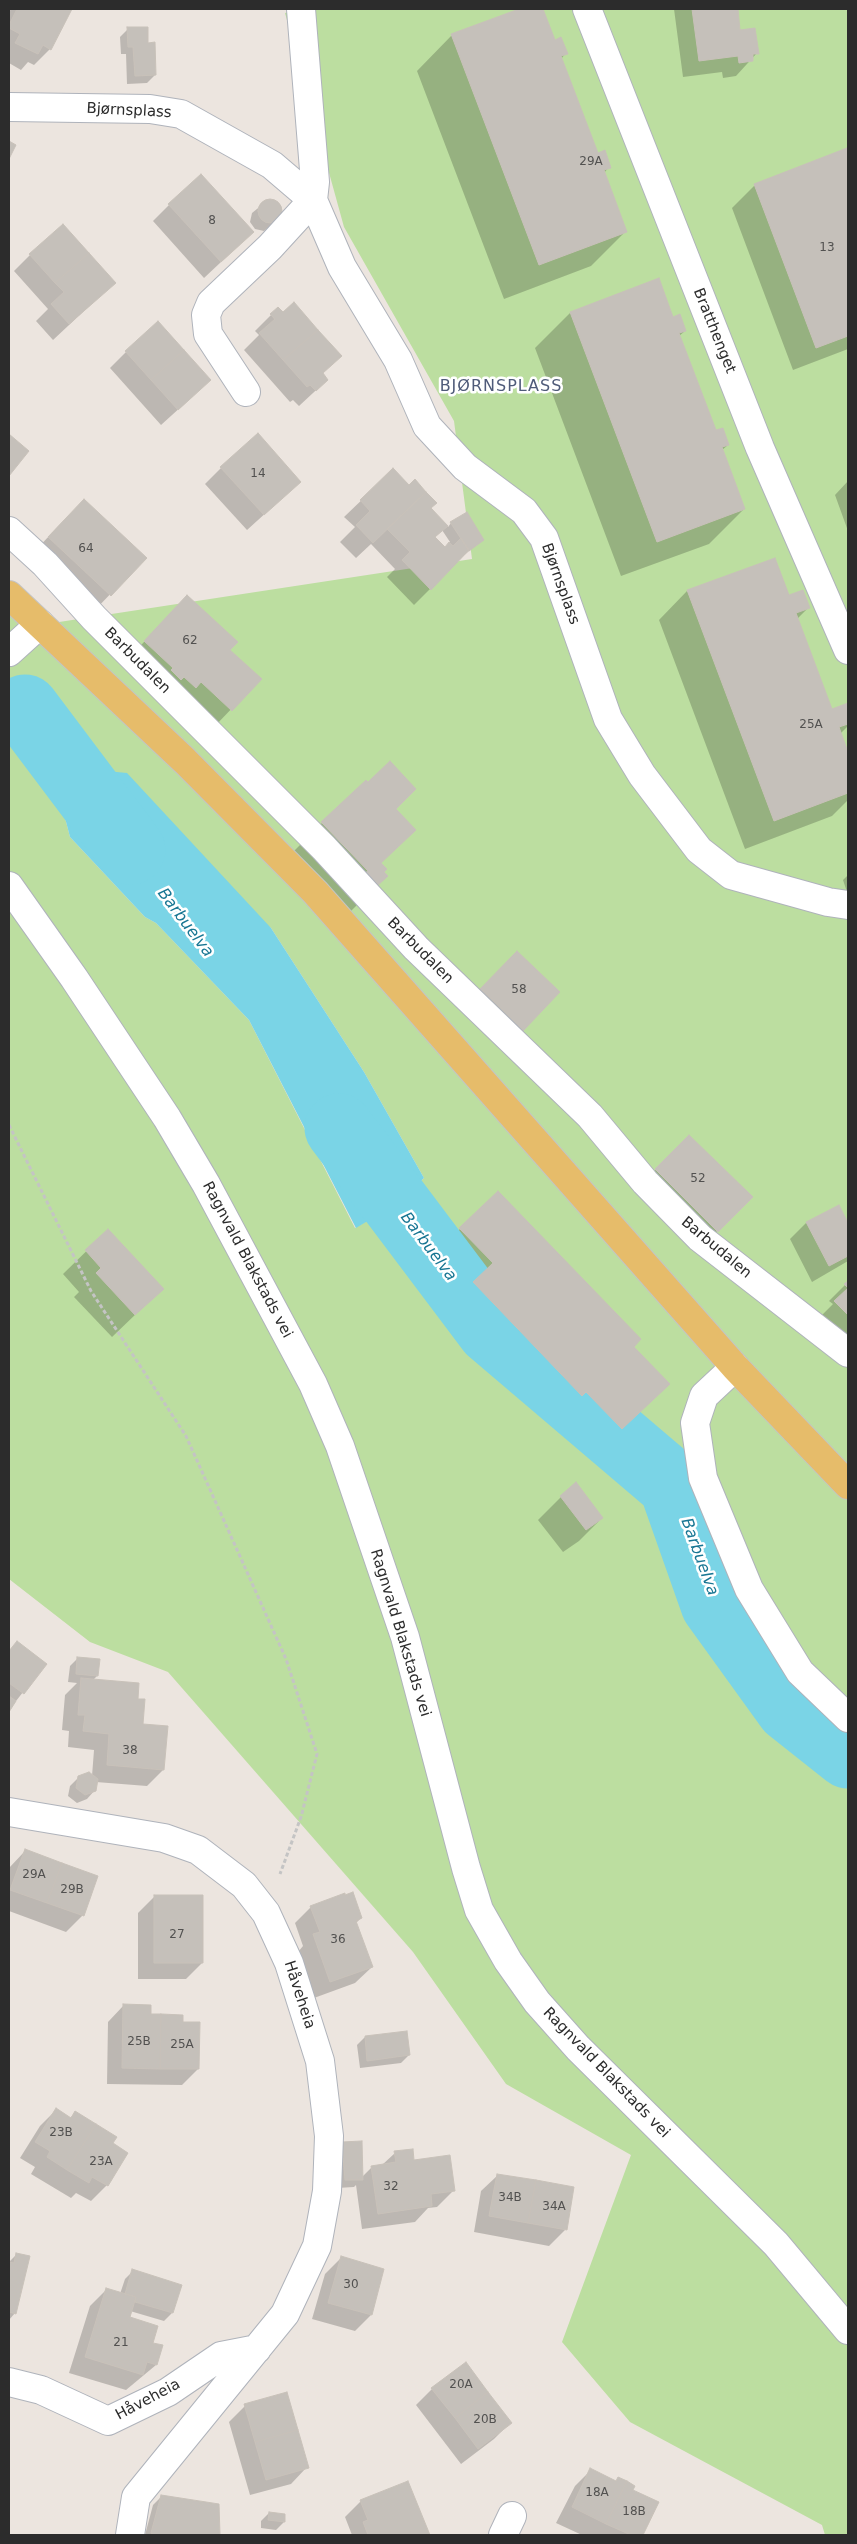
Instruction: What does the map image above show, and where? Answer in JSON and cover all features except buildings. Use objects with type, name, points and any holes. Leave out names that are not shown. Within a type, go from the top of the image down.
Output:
[{"type":"main road","points":[[9,595],[185,761],[315,892],[735,1367],[848,1485]]},
{"type":"street","name":"Bjørnsplass","points":[[301,9],[315,182],[313,200]]},
{"type":"street","name":"Bratthenget","points":[[587,9],[760,448],[848,650]]},
{"type":"street","name":"Bjørnsplass","points":[[9,107],[150,109],[181,114],[272,165],[313,200],[342,268],[398,360],[427,426],[465,467],[524,511],[544,538],[608,719],[642,775],[699,850],[731,874],[828,902],[848,905]]},
{"type":"street","points":[[246,392],[208,334],[206,315],[211,303],[270,247],[313,200]]},
{"type":"street","name":"Barbudalen","points":[[9,530],[45,564],[94,618],[324,848],[416,948],[590,1116],[645,1182],[700,1238],[848,1353]]},
{"type":"street","points":[[9,652],[40,624]]},
{"type":"street","name":"Ragnvald Blakstads vei","points":[[9,886],[74,978],[167,1118],[206,1184],[313,1384],[340,1446],[405,1637],[466,1868],[479,1910],[508,1961],[538,2002],[578,2048],[776,2244],[848,2330]]},
{"type":"street","points":[[735,1367],[704,1396],[696,1423],[703,1478],[749,1589],[800,1672],[848,1718]]},
{"type":"street","name":"Håveheia","points":[[9,1812],[164,1838],[198,1850],[244,1885],[266,1913],[289,1963],[320,2061],[329,2136],[327,2191],[317,2246],[286,2314],[136,2497],[130,2535]]},
{"type":"street","name":"Håveheia","points":[[9,2382],[41,2390],[108,2421],[168,2392],[221,2356],[257,2349]]},
{"type":"path","points":[[9,1125],[91,1291],[186,1436],[286,1659],[317,1754],[301,1817],[266,1913]]},
{"type":"green space","points":[[300,9],[848,9],[848,2535],[825,2535],[822,2525],[630,2422],[562,2342],[631,2155],[506,2084],[413,1952],[168,1672],[90,1642],[9,1579],[9,589],[46,624],[472,559],[454,421],[344,227],[285,13]],"holes":[[[70,785],[271,928],[364,1072],[424,1178],[396,1204],[355,1228],[249,1020],[156,923],[145,917],[70,837],[58,791]]]},
{"type":"water","points":[[75,768],[127,773],[271,928],[364,1072],[424,1178],[396,1204],[356,1228],[249,1020],[156,923],[145,917],[70,837],[58,791],[70,785]]},
{"type":"waterway","name":"Barbuelva","points":[[25,709],[131,850]]},
{"type":"waterway","name":"Barbuelva","points":[[339,1128],[491,1330],[673,1485],[715,1604],[790,1708],[848,1754]]},
{"type":"district","name":"BJØRNSPLASS","points":[[501,387]]}]
